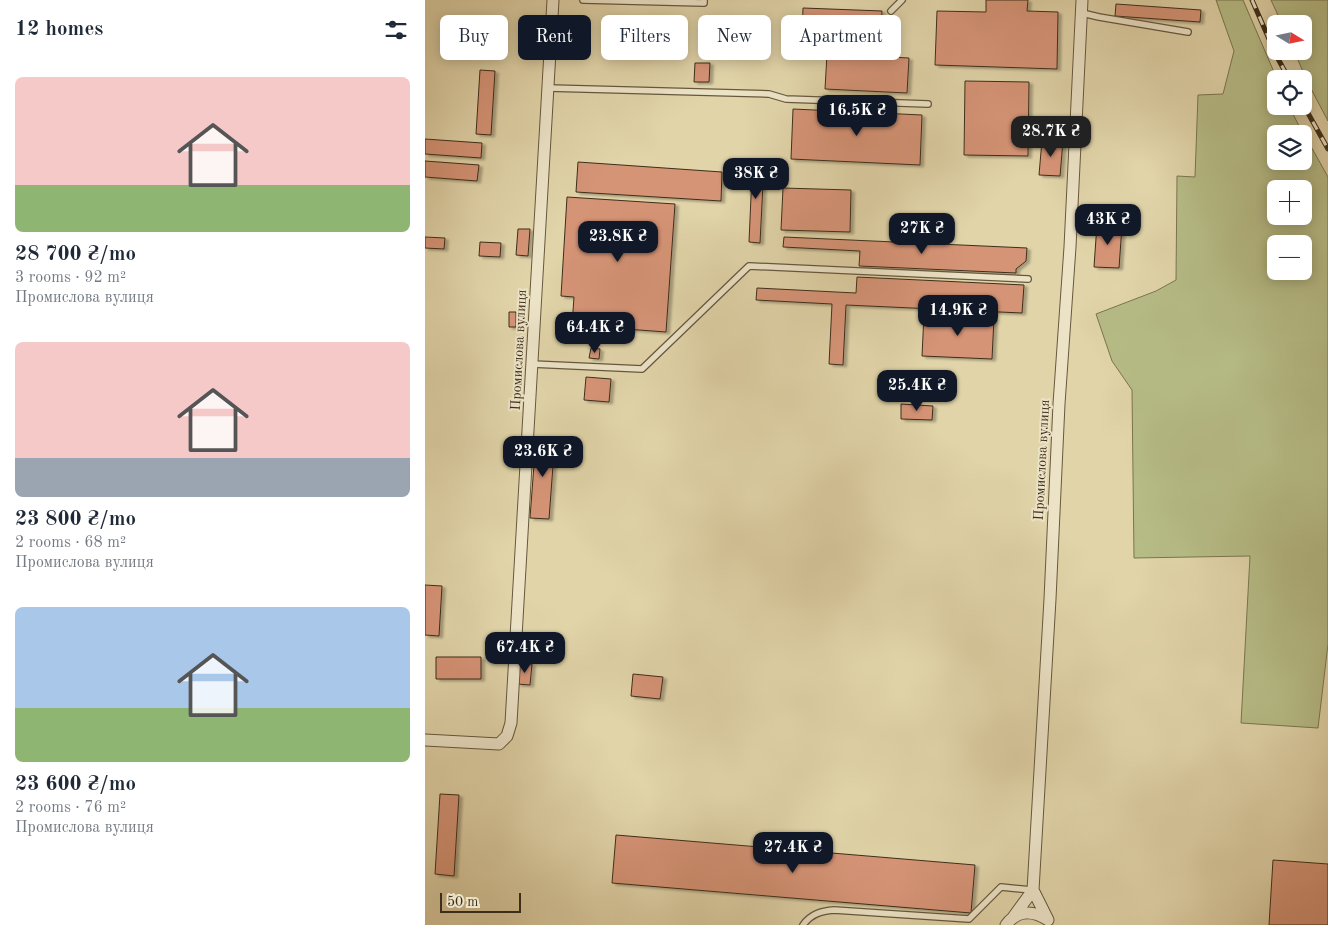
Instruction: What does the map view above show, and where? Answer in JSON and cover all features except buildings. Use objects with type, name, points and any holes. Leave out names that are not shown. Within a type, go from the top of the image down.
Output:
[{"type":"street","name":"Промислова вулиця","points":[[425,740],[499,744],[507,736],[511,723],[553,0]]},
{"type":"street","name":"Промислова вулиця","points":[[1033,890],[1059,404],[1070,247],[1082,0]]},
{"type":"street","points":[[1006,925],[1015,916],[1033,890],[1050,922]]},
{"type":"street","points":[[1015,916],[1023,913],[1032,913],[1040,915],[1050,922]]},
{"type":"lane","points":[[583,0],[704,3],[704,0]]},
{"type":"lane","points":[[891,11],[902,0]]},
{"type":"lane","points":[[1081,13],[1188,32]]},
{"type":"lane","points":[[548,88],[769,94],[786,99],[929,104]]},
{"type":"lane","points":[[532,364],[642,369],[749,266],[1028,279]]},
{"type":"lane","points":[[803,925],[808,918],[822,911],[834,910],[969,919],[1001,887],[1033,890]]},
{"type":"green space","points":[[1216,0],[1243,0],[1267,56],[1267,60],[1269,60],[1273,70],[1267,70],[1267,115],[1294,115],[1298,125],[1267,125],[1267,170],[1312,170],[1312,148],[1328,177],[1328,644],[1318,728],[1241,723],[1250,556],[1134,558],[1132,390],[1112,361],[1096,314],[1156,291],[1176,280],[1177,176],[1195,177],[1198,95],[1223,94],[1234,51]]},
{"type":"green space","points":[[1271,0],[1328,0],[1328,121],[1312,91],[1312,70],[1302,70],[1298,60],[1313,60],[1313,15],[1278,15]]},
{"type":"railway","points":[[1252,0],[1284,70]]},
{"type":"railway","points":[[1309,115],[1328,149]]}]
